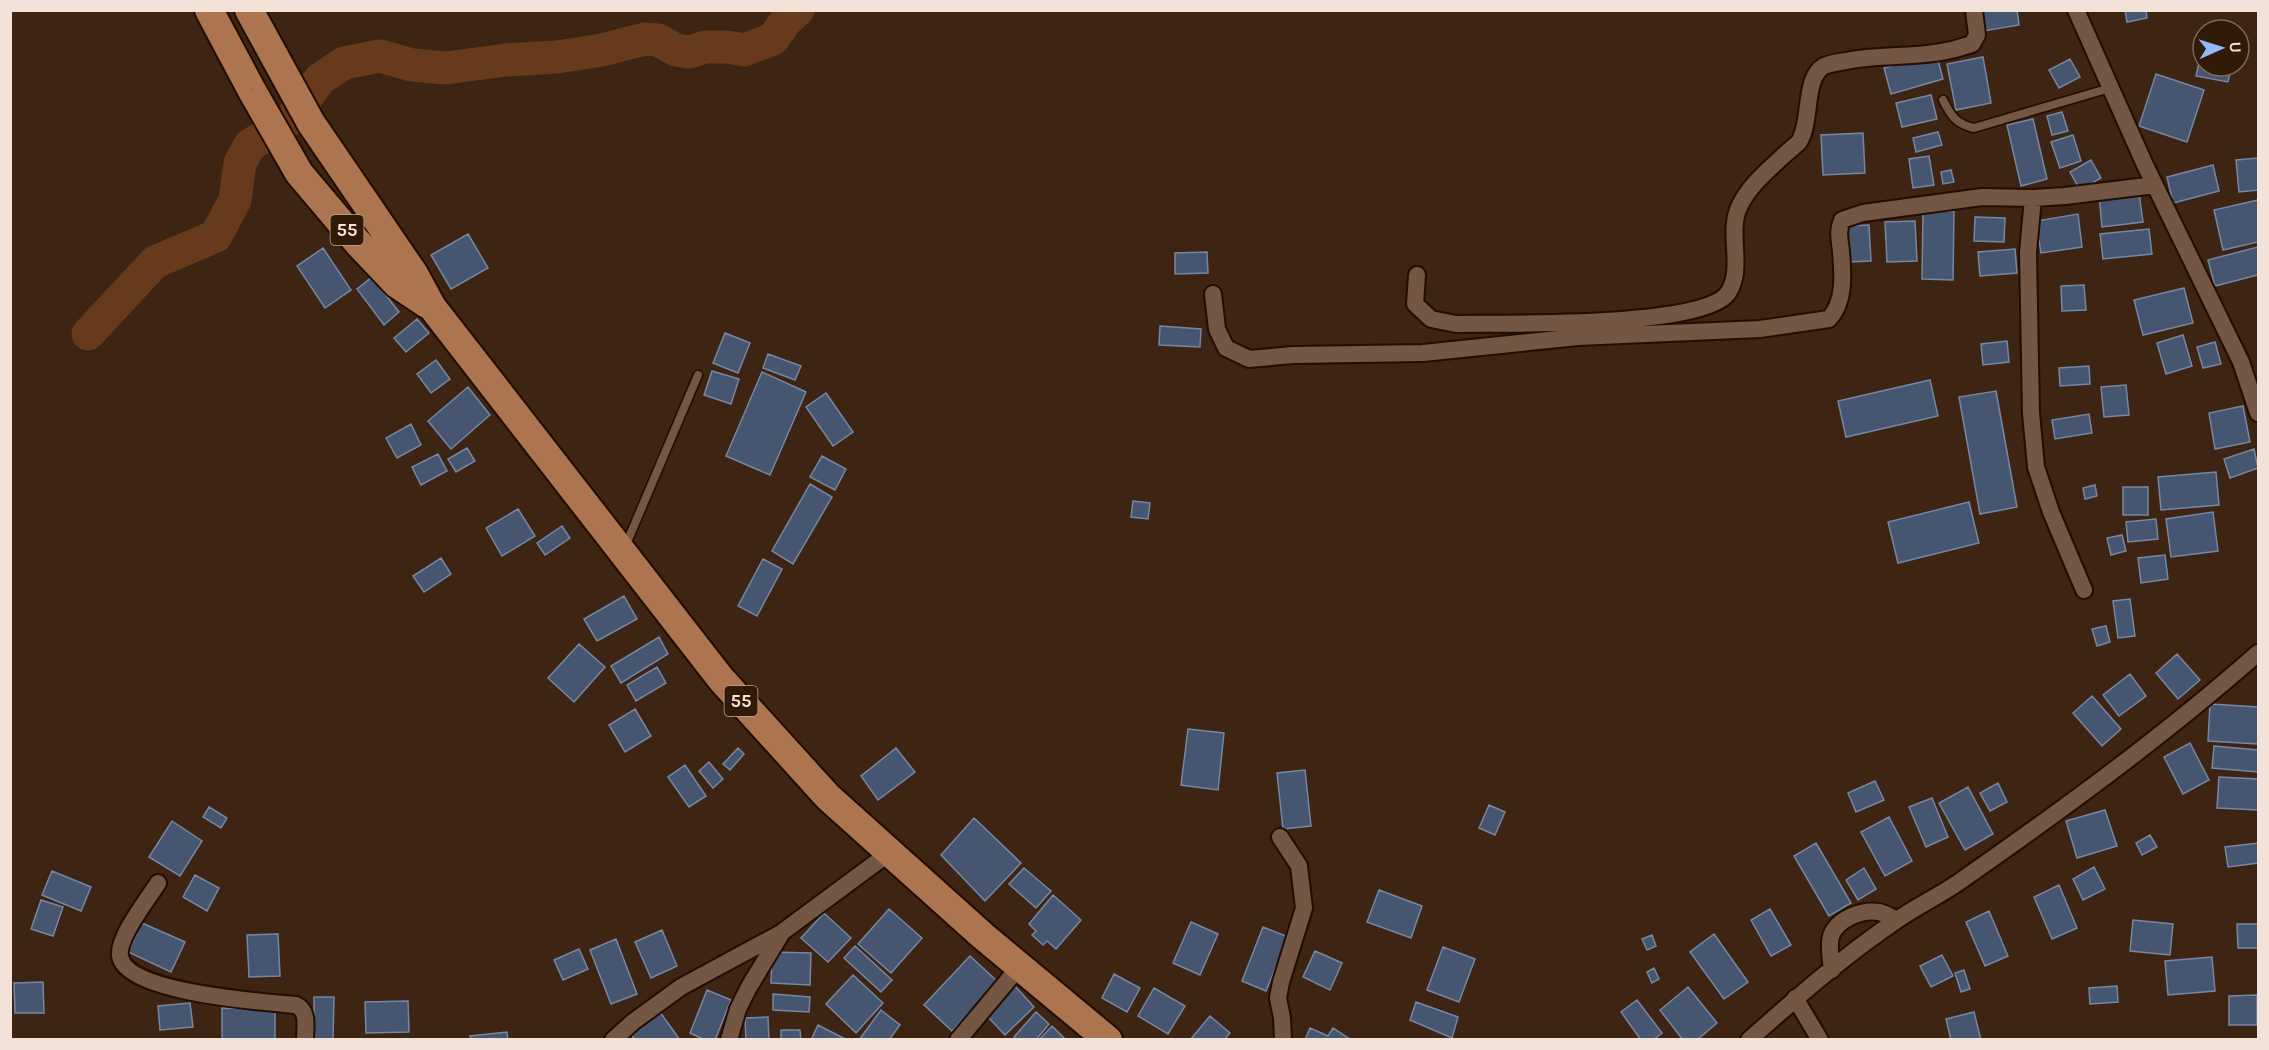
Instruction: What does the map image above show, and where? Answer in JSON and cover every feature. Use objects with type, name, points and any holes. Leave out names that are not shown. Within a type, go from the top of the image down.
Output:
[{"type":"highway","name":"55","points":[[209,10],[299,173],[358,243],[397,284],[432,307]]},
{"type":"highway","name":"55","points":[[249,10],[311,123],[414,274],[432,307],[721,679],[828,797],[1098,1036]]},
{"type":"street","points":[[1417,275],[1415,304],[1431,319],[1456,324],[1626,320],[1682,314],[1715,304],[1726,296],[1733,286],[1736,273],[1734,240],[1739,207],[1757,180],[1798,142],[1807,122],[1809,92],[1818,72],[1824,67],[1861,58],[1945,52],[1972,44],[1977,35],[1974,10]]},
{"type":"street","points":[[2076,10],[2155,185],[2241,362],[2259,413]]},
{"type":"street","points":[[1213,294],[1217,329],[1226,348],[1250,359],[1293,355],[1423,353],[1578,338],[1760,329],[1829,320],[1837,311],[1843,283],[1838,231],[1842,220],[1863,213],[1982,196],[2033,198],[2083,195],[2155,185]]},
{"type":"street","points":[[2033,198],[2028,252],[2031,413],[2036,467],[2051,512],[2084,590]]},
{"type":"street","points":[[1749,1040],[1795,998],[1897,920],[1956,884],[2095,786],[2259,653]]},
{"type":"street","points":[[1280,837],[1299,866],[1304,908],[1278,999],[1283,1040]]},
{"type":"street","points":[[614,1040],[633,1022],[681,987],[781,933],[890,853]]},
{"type":"street","points":[[158,883],[121,942],[119,955],[123,965],[138,976],[154,983],[233,1000],[296,1005],[305,1012],[305,1040]]},
{"type":"street","points":[[1832,970],[1830,951],[1832,936],[1841,921],[1858,914],[1880,912],[1897,920]]},
{"type":"street","points":[[729,1040],[738,1009],[748,987],[781,933]]},
{"type":"street","points":[[958,1040],[1020,966]]},
{"type":"street","points":[[1795,998],[1820,1040]]},
{"type":"lane","points":[[1943,100],[1951,116],[1961,125],[1974,128],[2110,88]]},
{"type":"lane","points":[[622,553],[698,375]]},
{"type":"building","points":[[1981,10],[2017,10],[2019,25],[1984,31]]},
{"type":"building","points":[[2125,10],[2146,10],[2147,18],[2127,22]]},
{"type":"building","points":[[1936,53],[1943,79],[1891,94],[1884,68]]},
{"type":"building","points":[[1983,57],[1991,103],[1956,110],[1947,64]]},
{"type":"building","points":[[2070,59],[2080,77],[2059,88],[2049,70]]},
{"type":"building","points":[[2156,74],[2204,90],[2187,142],[2139,126]]},
{"type":"building","points":[[2207,78],[2229,78],[2228,82]]},
{"type":"building","points":[[1931,95],[1937,119],[1902,127],[1896,103]]},
{"type":"building","points":[[2062,112],[2068,131],[2052,135],[2047,116]]},
{"type":"building","points":[[2033,119],[2047,179],[2021,186],[2007,125]]},
{"type":"building","points":[[1938,132],[1942,145],[1916,152],[1913,138]]},
{"type":"building","points":[[1863,133],[1865,173],[1823,175],[1821,135]]},
{"type":"building","points":[[2073,135],[2081,161],[2060,168],[2051,142]]},
{"type":"building","points":[[1929,156],[1934,185],[1913,188],[1909,159]]},
{"type":"building","points":[[2258,158],[2258,190],[2239,192],[2236,160]]},
{"type":"building","points":[[2091,160],[2101,178],[2080,190],[2070,172]]},
{"type":"building","points":[[2213,165],[2219,191],[2173,203],[2167,177]]},
{"type":"building","points":[[1951,170],[1954,182],[1943,184],[1941,172]]},
{"type":"building","points":[[2139,193],[2143,222],[2102,227],[2099,196]]},
{"type":"building","points":[[2258,200],[2258,242],[2223,250],[2214,210]]},
{"type":"building","points":[[1923,210],[1954,211],[1953,280],[1922,279]]},
{"type":"building","points":[[2078,214],[2082,247],[2041,253],[2036,221]]},
{"type":"building","points":[[1975,217],[2005,218],[2004,242],[1974,241]]},
{"type":"building","points":[[1915,221],[1917,261],[1887,262],[1885,222]]},
{"type":"building","points":[[1869,225],[1871,261],[1848,262],[1847,226]]},
{"type":"building","points":[[2149,229],[2152,254],[2103,259],[2100,234]]},
{"type":"building","points":[[468,234],[488,268],[451,289],[431,255]]},
{"type":"building","points":[[2258,247],[2258,275],[2215,286],[2208,260]]},
{"type":"building","points":[[323,248],[351,290],[325,308],[297,266]]},
{"type":"building","points":[[2015,249],[2017,273],[1980,276],[1978,252]]},
{"type":"building","points":[[1207,252],[1208,273],[1175,274],[1175,253]]},
{"type":"building","points":[[372,277],[399,312],[384,325],[357,289]]},
{"type":"building","points":[[2084,285],[2086,310],[2062,311],[2061,286]]},
{"type":"building","points":[[2184,288],[2193,323],[2143,335],[2134,300]]},
{"type":"building","points":[[417,319],[429,333],[406,352],[394,338]]},
{"type":"building","points":[[1160,326],[1201,329],[1200,347],[1159,345]]},
{"type":"building","points":[[725,333],[750,343],[738,373],[713,363]]},
{"type":"building","points":[[2183,335],[2192,366],[2166,374],[2157,343]]},
{"type":"building","points":[[2007,341],[2009,362],[1983,365],[1981,344]]},
{"type":"building","points":[[2215,342],[2221,364],[2203,368],[2197,347]]},
{"type":"building","points":[[768,354],[801,366],[795,380],[763,368]]},
{"type":"building","points":[[436,360],[450,379],[431,393],[417,374]]},
{"type":"building","points":[[2089,366],[2090,384],[2060,386],[2059,368]]},
{"type":"building","points":[[712,371],[739,379],[731,404],[704,395]]},
{"type":"building","points":[[762,372],[806,392],[770,475],[726,456]]},
{"type":"building","points":[[1930,380],[1938,416],[1846,437],[1838,401]]},
{"type":"building","points":[[2126,385],[2129,415],[2104,417],[2101,387]]},
{"type":"building","points":[[468,387],[490,415],[451,449],[428,421]]},
{"type":"building","points":[[1996,391],[2017,507],[1980,514],[1959,397]]},
{"type":"building","points":[[826,393],[853,432],[833,446],[806,407]]},
{"type":"building","points":[[2243,406],[2250,442],[2215,449],[2209,413]]},
{"type":"building","points":[[2089,414],[2092,433],[2055,439],[2052,420]]},
{"type":"building","points":[[411,424],[421,445],[397,458],[386,438]]},
{"type":"building","points":[[467,448],[475,461],[456,472],[448,459]]},
{"type":"building","points":[[2254,449],[2258,468],[2230,478],[2224,459]]},
{"type":"building","points":[[438,454],[447,471],[421,485],[412,467]]},
{"type":"building","points":[[822,456],[846,469],[835,490],[810,477]]},
{"type":"building","points":[[2216,472],[2219,505],[2161,510],[2158,477]]},
{"type":"building","points":[[810,484],[832,497],[793,564],[772,551]]},
{"type":"building","points":[[2095,485],[2097,496],[2085,499],[2083,488]]},
{"type":"building","points":[[2123,487],[2148,487],[2148,515],[2123,515]]},
{"type":"building","points":[[1133,501],[1150,503],[1148,519],[1131,517]]},
{"type":"building","points":[[1969,502],[1979,543],[1898,563],[1888,522]]},
{"type":"building","points":[[518,509],[535,536],[502,556],[486,528]]},
{"type":"building","points":[[2213,512],[2218,551],[2171,557],[2166,519]]},
{"type":"building","points":[[2156,519],[2158,539],[2128,542],[2126,522]]},
{"type":"building","points":[[562,526],[570,538],[545,555],[537,543]]},
{"type":"building","points":[[2122,535],[2126,551],[2111,555],[2107,538]]},
{"type":"building","points":[[2165,555],[2168,579],[2141,583],[2138,558]]},
{"type":"building","points":[[441,558],[451,574],[424,592],[413,576]]},
{"type":"building","points":[[763,559],[782,569],[757,616],[738,606]]},
{"type":"building","points":[[624,596],[637,619],[597,641],[584,619]]},
{"type":"building","points":[[2130,599],[2135,636],[2118,638],[2113,601]]},
{"type":"building","points":[[2106,626],[2110,642],[2097,646],[2092,629]]},
{"type":"building","points":[[659,637],[668,654],[621,683],[611,666]]},
{"type":"building","points":[[579,644],[605,667],[574,702],[548,678]]},
{"type":"building","points":[[2177,654],[2200,680],[2178,699],[2156,673]]},
{"type":"building","points":[[657,667],[666,683],[636,701],[627,685]]},
{"type":"building","points":[[2130,674],[2146,696],[2119,716],[2103,695]]},
{"type":"building","points":[[2092,696],[2121,729],[2102,746],[2073,713]]},
{"type":"building","points":[[2210,704],[2258,707],[2258,744],[2208,741]]},
{"type":"building","points":[[635,709],[651,736],[625,752],[609,725]]},
{"type":"building","points":[[1188,729],[1224,733],[1218,790],[1181,785]]},
{"type":"building","points":[[2190,743],[2209,780],[2183,794],[2164,757]]},
{"type":"building","points":[[2214,746],[2258,750],[2258,772],[2212,768]]},
{"type":"building","points":[[738,748],[744,754],[730,770],[723,764]]},
{"type":"building","points":[[896,748],[915,772],[878,800],[861,776]]},
{"type":"building","points":[[709,762],[723,779],[713,788],[699,771]]},
{"type":"building","points":[[685,765],[706,796],[689,807],[668,777]]},
{"type":"building","points":[[1305,770],[1311,826],[1283,829],[1277,773]]},
{"type":"building","points":[[2219,777],[2258,779],[2258,810],[2217,808]]},
{"type":"building","points":[[1875,781],[1884,800],[1856,812],[1848,793]]},
{"type":"building","points":[[1998,783],[2007,802],[1990,811],[1980,793]]},
{"type":"building","points":[[1968,787],[1993,834],[1965,850],[1939,803]]},
{"type":"building","points":[[1932,798],[1948,837],[1926,847],[1909,807]]},
{"type":"building","points":[[1489,805],[1505,812],[1495,835],[1479,828]]},
{"type":"building","points":[[209,807],[227,818],[221,828],[203,817]]},
{"type":"building","points":[[2105,810],[2117,846],[2077,858],[2066,821]]},
{"type":"building","points":[[1889,817],[1912,861],[1885,876],[1861,832]]},
{"type":"building","points":[[974,818],[1021,863],[985,901],[941,855]]},
{"type":"building","points":[[172,821],[202,841],[180,876],[149,857]]},
{"type":"building","points":[[2150,835],[2157,847],[2142,855],[2136,843]]},
{"type":"building","points":[[1816,843],[1851,903],[1829,916],[1794,856]]},
{"type":"building","points":[[2258,843],[2258,863],[2228,867],[2225,847]]},
{"type":"building","points":[[2094,867],[2105,889],[2083,900],[2073,879]]},
{"type":"building","points":[[1024,868],[1051,891],[1036,908],[1009,884]]},
{"type":"building","points":[[1864,868],[1876,889],[1858,900],[1846,880]]},
{"type":"building","points":[[52,871],[91,887],[81,911],[42,895]]},
{"type":"building","points":[[195,875],[219,888],[207,911],[183,897]]},
{"type":"building","points":[[2059,885],[2077,928],[2052,939],[2034,897]]},
{"type":"building","points":[[1379,890],[1422,906],[1411,938],[1367,922]]},
{"type":"building","points":[[1053,895],[1081,920],[1056,949],[1047,941],[1043,945],[1032,935],[1036,931],[1029,924]]},
{"type":"building","points":[[41,900],[63,907],[53,936],[31,929]]},
{"type":"building","points":[[889,909],[922,938],[891,973],[858,944]]},
{"type":"building","points":[[1770,909],[1791,945],[1771,956],[1751,920]]},
{"type":"building","points":[[1989,911],[2008,956],[1985,966],[1966,922]]},
{"type":"building","points":[[824,913],[851,938],[828,962],[801,938]]},
{"type":"building","points":[[2133,920],[2173,924],[2170,955],[2130,951]]},
{"type":"building","points":[[1191,922],[1218,934],[1200,975],[1173,963]]},
{"type":"building","points":[[142,923],[185,942],[171,972],[128,952]]},
{"type":"building","points":[[2237,924],[2258,924],[2258,948],[2238,948]]},
{"type":"building","points":[[1263,927],[1288,937],[1266,991],[1242,981]]},
{"type":"building","points":[[662,930],[677,966],[651,978],[635,942]]},
{"type":"building","points":[[278,934],[280,976],[249,977],[247,935]]},
{"type":"building","points":[[1714,934],[1748,982],[1724,999],[1690,952]]},
{"type":"building","points":[[1652,935],[1656,946],[1647,950],[1642,939]]},
{"type":"building","points":[[616,939],[637,994],[611,1004],[590,950]]},
{"type":"building","points":[[855,946],[892,980],[881,992],[844,958]]},
{"type":"building","points":[[1443,947],[1475,959],[1459,1002],[1427,990]]},
{"type":"building","points":[[579,949],[588,969],[563,980],[554,960]]},
{"type":"building","points":[[1315,951],[1342,963],[1330,990],[1303,977]]},
{"type":"building","points":[[772,952],[811,953],[810,985],[771,983]]},
{"type":"building","points":[[1942,955],[1953,976],[1931,987],[1920,966]]},
{"type":"building","points":[[970,956],[998,982],[952,1031],[924,1005]]},
{"type":"building","points":[[2212,957],[2215,991],[2168,995],[2165,961]]},
{"type":"building","points":[[1654,968],[1659,979],[1652,983],[1647,972]]},
{"type":"building","points":[[1964,970],[1970,989],[1961,992],[1955,973]]},
{"type":"building","points":[[1114,974],[1140,988],[1127,1012],[1102,998]]},
{"type":"building","points":[[853,975],[883,1003],[856,1033],[826,1004]]},
{"type":"building","points":[[43,982],[44,1013],[15,1013],[14,983]]},
{"type":"building","points":[[1015,986],[1034,1007],[1005,1035],[986,1015]]},
{"type":"building","points":[[2117,986],[2118,1002],[2090,1004],[2089,988]]},
{"type":"building","points":[[1688,987],[1717,1023],[1697,1040],[1683,1040],[1660,1010]]},
{"type":"building","points":[[1154,988],[1185,1006],[1168,1034],[1138,1016]]},
{"type":"building","points":[[707,990],[731,1000],[715,1040],[705,1040],[690,1033]]},
{"type":"building","points":[[773,994],[810,997],[809,1012],[773,1010]]},
{"type":"building","points":[[2257,995],[2257,1025],[2229,1025],[2229,996]]},
{"type":"building","points":[[314,997],[334,997],[333,1040],[314,1040]]},
{"type":"building","points":[[1637,1000],[1662,1033],[1653,1040],[1641,1040],[1621,1012]]},
{"type":"building","points":[[408,1001],[409,1032],[366,1033],[365,1002]]},
{"type":"building","points":[[1416,1002],[1458,1017],[1452,1038],[1410,1020]]},
{"type":"building","points":[[190,1003],[193,1027],[160,1030],[158,1006]]},
{"type":"building","points":[[222,1008],[275,1009],[275,1040],[222,1040]]},
{"type":"building","points":[[881,1010],[900,1025],[889,1040],[859,1040]]},
{"type":"building","points":[[660,1012],[680,1040],[635,1040],[630,1033]]},
{"type":"building","points":[[1036,1012],[1049,1024],[1036,1040],[1017,1040],[1014,1037]]},
{"type":"building","points":[[1974,1012],[1981,1040],[1951,1040],[1946,1019]]},
{"type":"building","points":[[1210,1016],[1230,1033],[1224,1040],[1190,1040]]},
{"type":"building","points":[[768,1017],[769,1040],[746,1040],[745,1018]]},
{"type":"building","points":[[818,1025],[845,1039],[811,1040]]},
{"type":"building","points":[[1052,1026],[1066,1040],[1039,1040]]},
{"type":"building","points":[[1310,1028],[1328,1036],[1333,1028],[1350,1039],[1305,1040]]},
{"type":"building","points":[[781,1030],[800,1030],[801,1040],[781,1040]]},
{"type":"building","points":[[507,1032],[508,1040],[471,1040],[470,1036]]},
{"type":"waterway","points":[[88,334],[155,262],[216,236],[235,200],[240,163],[250,145],[291,119],[320,79],[344,63],[380,56],[412,65],[446,68],[506,60],[557,57],[602,50],[645,39],[658,40],[676,50],[689,52],[705,47],[744,50],[773,39],[785,22],[798,10]]}]
